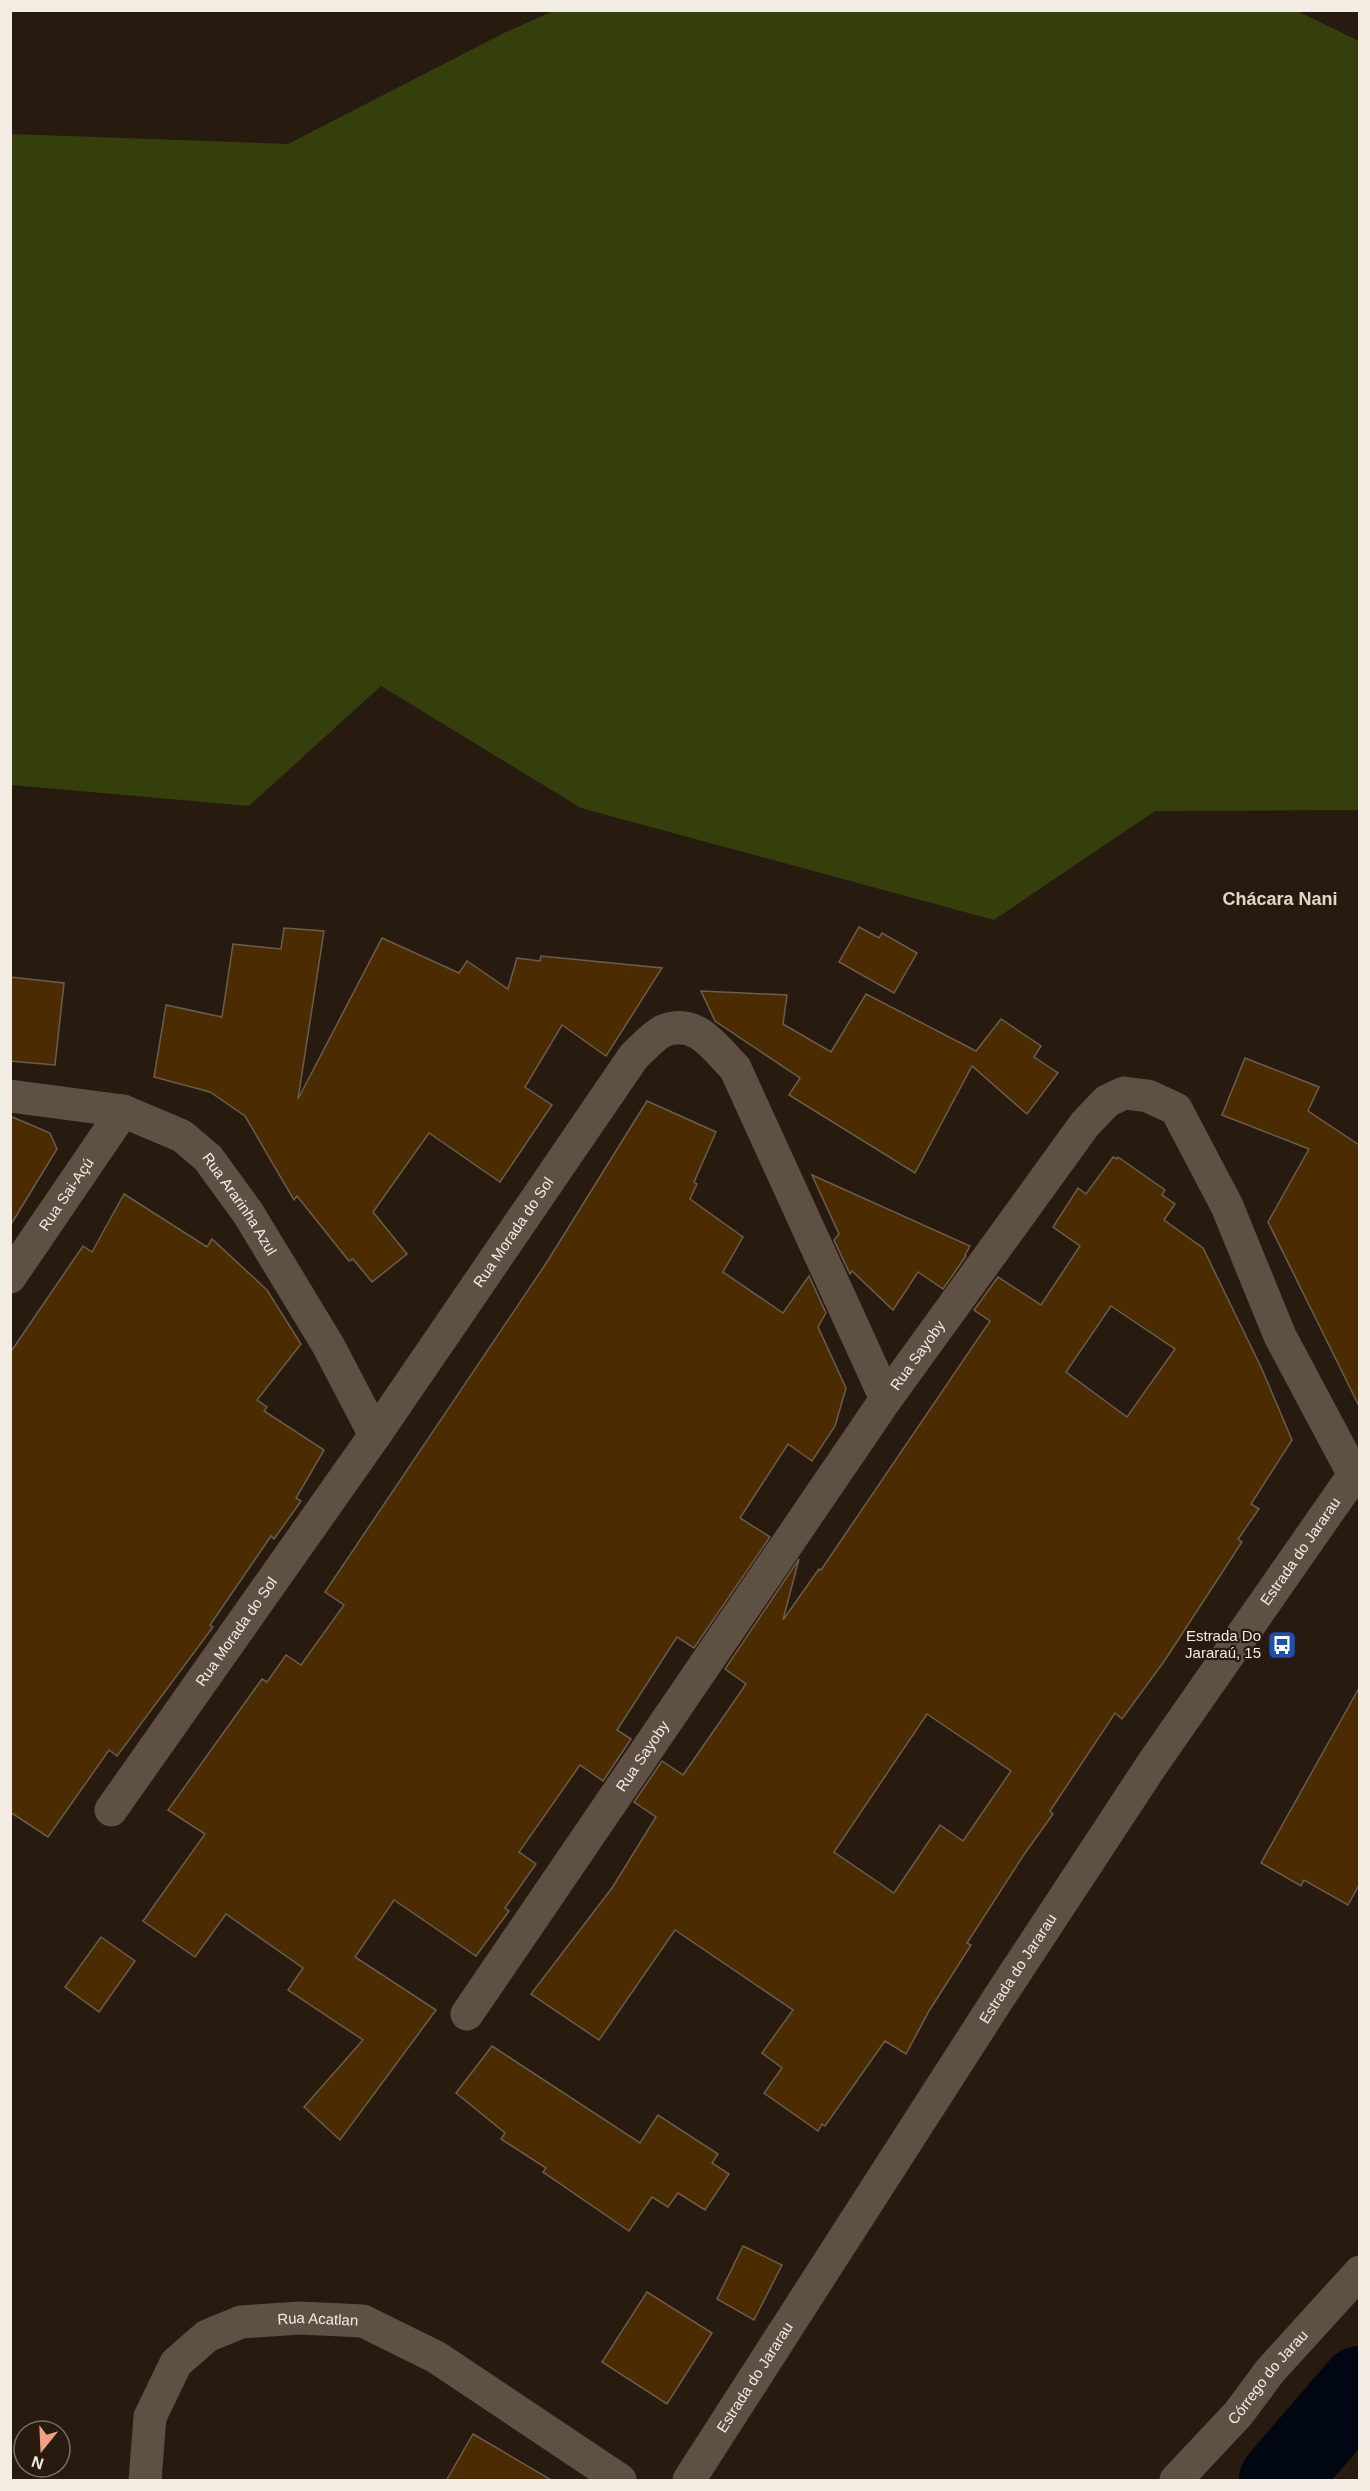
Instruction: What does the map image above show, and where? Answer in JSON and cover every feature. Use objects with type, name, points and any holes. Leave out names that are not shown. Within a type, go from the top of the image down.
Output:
[{"type":"street","name":"Rua Morada do Sol","points":[[111,1810],[375,1435],[634,1056],[662,1032],[679,1027],[700,1032],[735,1068],[886,1399]]},
{"type":"street","name":"Rua Sayoby","points":[[467,2014],[886,1399],[1085,1124],[1107,1101],[1124,1093],[1148,1096],[1176,1109],[1227,1206],[1280,1336],[1356,1471]]},
{"type":"street","name":"Rua Ararinha Azul","points":[[10,1096],[123,1111],[182,1136],[208,1158],[248,1213],[328,1345],[375,1435]]},
{"type":"street","name":"Rua Sai-Açú","points":[[10,1277],[123,1111]]},
{"type":"street","name":"Estrada do Jararau","points":[[689,2481],[1151,1766],[1356,1471]]},
{"type":"street","name":"Córrego do Jarau","points":[[1176,2481],[1238,2414],[1270,2371],[1359,2272]]},
{"type":"street","name":"Rua Acatlan","points":[[145,2481],[150,2417],[176,2363],[207,2336],[241,2322],[300,2318],[363,2321],[426,2352],[620,2481]]},
{"type":"green space","points":[[1295,10],[1359,41],[1359,810],[1155,811],[994,920],[581,808],[381,686],[249,806],[11,785],[11,134],[288,144],[504,33],[553,11]]},
{"type":"building","points":[[859,927],[879,938],[882,933],[917,953],[894,993],[839,962]]},
{"type":"building","points":[[284,928],[324,931],[298,1099],[382,938],[459,973],[467,961],[508,989],[517,958],[540,961],[541,956],[662,968],[606,1056],[562,1025],[525,1087],[552,1105],[500,1182],[429,1133],[373,1212],[407,1254],[372,1282],[353,1259],[349,1261],[297,1196],[294,1200],[245,1116],[210,1092],[154,1077],[166,1005],[222,1017],[233,944],[281,949]]},
{"type":"building","points":[[10,977],[64,983],[55,1065],[10,1061]]},
{"type":"building","points":[[701,991],[787,995],[783,1024],[831,1052],[866,994],[976,1051],[1001,1019],[1041,1046],[1034,1057],[1058,1073],[1027,1114],[972,1066],[915,1173],[789,1095],[800,1078],[715,1021]]},
{"type":"building","points":[[1245,1058],[1319,1087],[1308,1111],[1359,1145],[1359,1406],[1268,1222],[1309,1149],[1222,1115]]},
{"type":"building","points":[[647,1101],[716,1132],[694,1182],[697,1184],[690,1199],[743,1237],[723,1272],[783,1313],[809,1276],[826,1313],[818,1327],[846,1388],[835,1426],[812,1461],[788,1444],[740,1518],[770,1537],[694,1648],[677,1637],[617,1730],[631,1739],[603,1781],[580,1765],[519,1852],[536,1864],[505,1908],[509,1911],[476,1956],[394,1900],[355,1957],[436,2010],[340,2140],[304,2107],[363,2040],[288,1990],[303,1968],[226,1914],[195,1957],[143,1921],[205,1834],[168,1810],[262,1679],[267,1682],[286,1655],[301,1665],[344,1605],[325,1592],[547,1262]]},
{"type":"building","points":[[10,1116],[50,1133],[57,1149],[10,1226]]},
{"type":"building","points":[[1113,1157],[1117,1159],[1118,1157],[1165,1190],[1162,1195],[1175,1204],[1164,1220],[1203,1248],[1261,1367],[1292,1440],[1251,1504],[1259,1509],[1238,1539],[1242,1542],[1165,1660],[1122,1719],[1115,1713],[1050,1811],[1053,1814],[967,1943],[971,1945],[929,2011],[906,2054],[885,2041],[825,2126],[822,2124],[818,2131],[764,2093],[782,2068],[762,2053],[793,2010],[675,1930],[599,2040],[531,1994],[612,1888],[656,1817],[634,1802],[662,1761],[683,1775],[731,1706],[746,1684],[725,1669],[799,1559],[783,1620],[819,1569],[821,1570],[990,1321],[974,1310],[998,1277],[1041,1305],[1080,1246],[1053,1227],[1078,1188],[1086,1194]],"holes":[[[1111,1306],[1175,1349],[1127,1417],[1066,1372]],[[927,1714],[1011,1771],[963,1841],[940,1825],[894,1893],[834,1852]]]},
{"type":"building","points":[[812,1175],[970,1246],[966,1256],[943,1289],[918,1272],[893,1310],[852,1271],[850,1274],[834,1240],[839,1234]]},
{"type":"building","points":[[124,1194],[207,1247],[212,1239],[267,1290],[301,1344],[257,1400],[267,1407],[264,1411],[324,1450],[296,1498],[301,1501],[274,1539],[271,1536],[210,1625],[213,1627],[117,1756],[109,1750],[48,1837],[10,1812],[10,1353],[83,1246],[92,1252]]},
{"type":"building","points":[[1359,1688],[1359,1885],[1348,1905],[1304,1880],[1301,1886],[1261,1863]]},
{"type":"building","points":[[101,1937],[135,1961],[99,2012],[65,1987]]},
{"type":"building","points":[[492,2046],[640,2143],[658,2115],[718,2154],[712,2163],[729,2174],[705,2210],[678,2193],[668,2207],[652,2197],[629,2231],[543,2172],[546,2168],[501,2139],[505,2133],[456,2093]]},
{"type":"building","points":[[743,2246],[782,2265],[754,2320],[717,2299]]},
{"type":"building","points":[[647,2292],[712,2333],[667,2404],[602,2362]]},
{"type":"building","points":[[473,2434],[553,2481],[446,2481]]},
{"type":"waterway","points":[[1279,2480],[1360,2386]]},
{"type":"place","name":"Estrada Do Jararaú, 15","points":[[1282,1645]]},
{"type":"district","name":"Chácara Nani","points":[[1280,899]]}]
